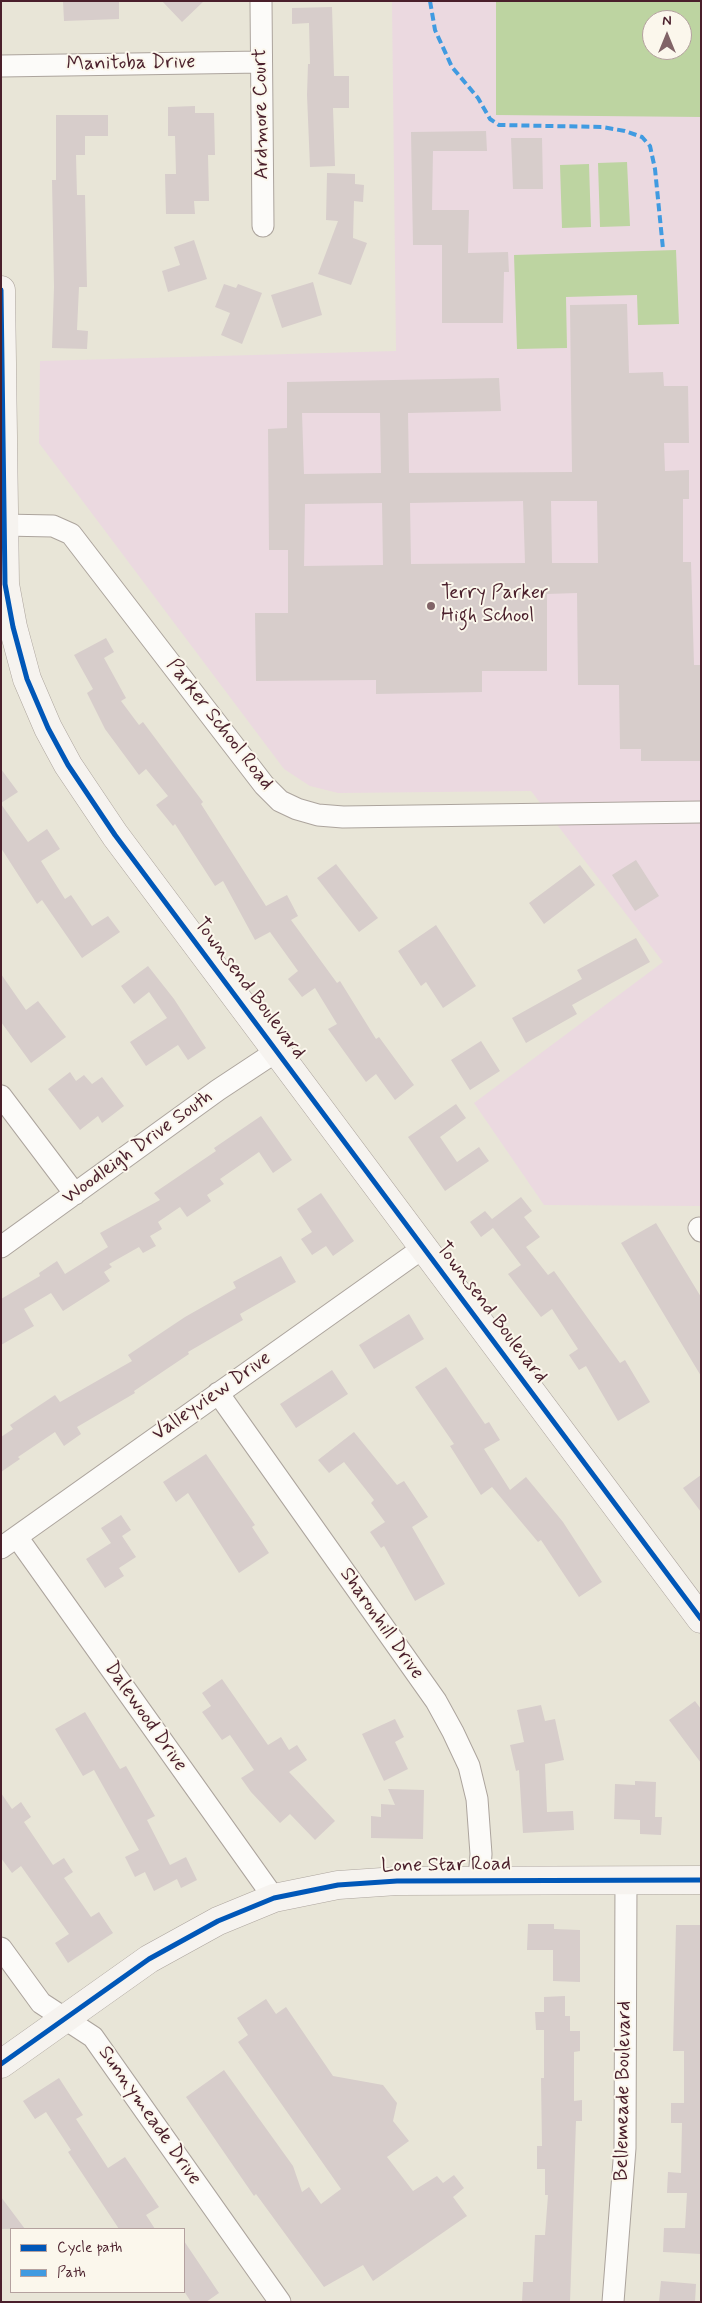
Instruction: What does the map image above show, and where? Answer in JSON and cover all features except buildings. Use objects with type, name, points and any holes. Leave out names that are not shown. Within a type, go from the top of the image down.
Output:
[{"type":"street","name":"Ardmore Court","points":[[261,1],[260,62],[263,226]]},
{"type":"street","name":"Manitoba Drive","points":[[1,66],[260,62]]},
{"type":"street","name":"Townsend Boulevard","points":[[1,290],[3,584],[26,680],[68,766],[116,835],[701,1619]]},
{"type":"street","name":"Parker School Road","points":[[3,525],[44,525],[61,528],[71,534],[264,785],[280,801],[297,809],[318,815],[343,816],[701,812]]},
{"type":"street","name":"Woodleigh Drive South","points":[[1,1247],[218,1090],[277,1051]]},
{"type":"street","points":[[1,1096],[75,1194]]},
{"type":"street","name":"Valleyview Drive","points":[[9,1542],[423,1248]]},
{"type":"street","name":"Sharonhill Drive","points":[[218,1393],[436,1701],[454,1732],[469,1766],[477,1800],[481,1854],[479,1880]]},
{"type":"street","name":"Dalewood Drive","points":[[9,1542],[274,1898]]},
{"type":"street","name":"Lone Star Road","points":[[1,2064],[149,1959],[218,1921],[274,1898],[338,1885],[479,1880],[701,1880]]},
{"type":"street","name":"Bellemeade Boulevard","points":[[613,2302],[625,2148],[626,1880]]},
{"type":"street","name":"Sunnymeade Drive","points":[[1,1948],[41,2003],[93,2037],[280,2302]]},
{"type":"shaded area","name":"Terry Parker High School","points":[[392,1],[701,1],[701,1206],[544,1205],[474,1103],[663,962],[531,791],[338,793],[310,786],[284,769],[39,443],[40,361],[396,351]]},
{"type":"green space","points":[[496,1],[701,1],[701,117],[496,115]]},
{"type":"green space","points":[[627,162],[630,226],[600,227],[598,163]]},
{"type":"green space","points":[[589,164],[591,227],[562,228],[560,165]]},
{"type":"green space","points":[[676,250],[679,324],[638,325],[637,295],[566,297],[567,348],[517,349],[514,255]]},
{"type":"marked path","points":[[430,1],[435,30],[452,67],[478,98],[490,119],[499,125],[602,127],[625,131],[642,137],[650,146],[655,169],[663,249]]},
{"type":"cycle path","points":[[1,290],[5,584],[13,627],[27,679],[48,728],[68,765],[115,835],[701,1619]]},
{"type":"cycle path","points":[[1,2064],[149,1959],[218,1921],[274,1898],[338,1885],[397,1881],[701,1880]]},
{"type":"place","name":"Terry Parker High School","points":[[431,606]]}]
